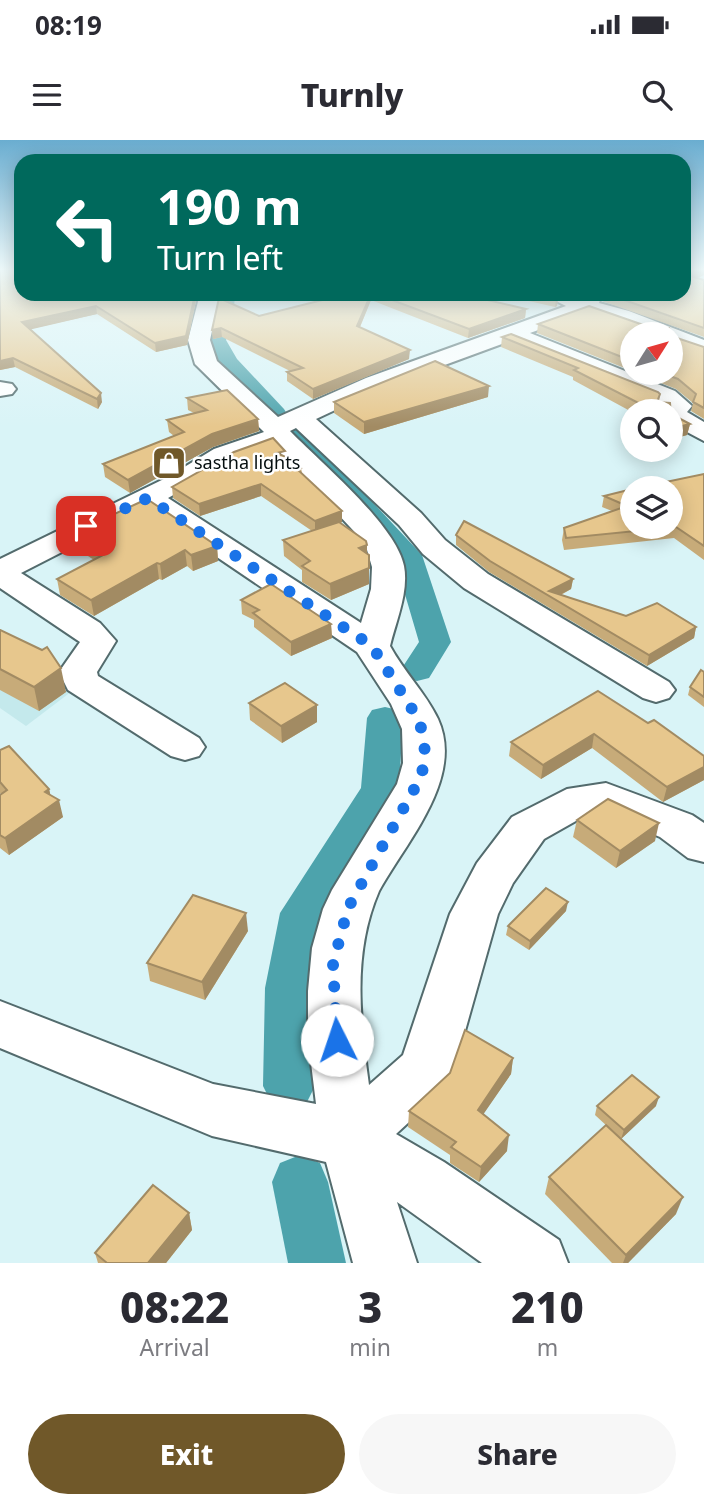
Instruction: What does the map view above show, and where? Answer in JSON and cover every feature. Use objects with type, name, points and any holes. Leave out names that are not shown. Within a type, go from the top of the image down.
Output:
[{"type":"street","points":[[203,322],[199,341],[206,363],[284,427],[410,519],[434,547],[476,581],[656,690]]},
{"type":"street","points":[[185,747],[81,682],[78,672],[98,641],[88,630],[0,573],[66,536],[148,498],[225,455],[374,383],[510,333],[524,322]]},
{"type":"street","points":[[643,322],[704,348]]},
{"type":"street","points":[[510,333],[670,399]]},
{"type":"street","points":[[683,420],[704,433]]},
{"type":"street","points":[[284,427],[380,541],[387,567],[388,589],[372,646]]},
{"type":"street","points":[[148,498],[372,646],[419,720],[425,744],[422,775],[348,908],[333,964],[349,1139],[361,1193],[384,1263]]},
{"type":"street","points":[[349,1139],[426,1070],[474,914],[493,875],[528,828],[582,799],[606,798],[695,827]]},
{"type":"street","points":[[0,1024],[212,1110],[349,1139],[422,1182],[537,1263]]},
{"type":"shaded area","points":[[0,636],[80,685],[26,726],[0,708]]},
{"type":"building","points":[[0,322],[22,322],[101,393],[97,399],[13,358],[0,361]]},
{"type":"building","points":[[122,322],[189,322],[186,336],[155,343]]},
{"type":"building","points":[[214,322],[359,322],[357,326],[410,350],[313,389],[287,372],[303,368],[221,328],[212,330]]},
{"type":"building","points":[[451,322],[488,322],[469,329]]},
{"type":"building","points":[[620,322],[620,356],[538,324]]},
{"type":"building","points":[[688,322],[704,322],[704,328]]},
{"type":"building","points":[[511,334],[620,377],[620,385],[640,385],[658,392],[658,399],[631,399],[574,370],[578,368],[502,337]]},
{"type":"building","points":[[683,340],[704,347],[704,408],[693,402],[696,394],[683,383]]},
{"type":"building","points":[[435,361],[489,386],[364,422],[334,402]]},
{"type":"building","points":[[227,390],[258,419],[212,434],[128,480],[103,464],[184,432],[167,420],[207,410],[187,398]]},
{"type":"building","points":[[273,438],[285,451],[277,453],[294,461],[301,468],[298,470],[342,511],[315,521],[261,484],[199,504],[172,487],[234,452]]},
{"type":"building","points":[[704,474],[704,546],[683,532],[683,478]]},
{"type":"building","points":[[620,492],[620,503],[604,496]]},
{"type":"building","points":[[147,499],[217,546],[191,555],[185,550],[91,600],[57,579],[103,555],[99,553],[103,551],[73,533]]},
{"type":"building","points":[[620,508],[620,533],[566,538],[564,528]]},
{"type":"building","points":[[464,521],[573,579],[549,591],[626,616],[657,603],[696,627],[649,655],[490,561],[456,535]]},
{"type":"building","points":[[339,522],[366,541],[367,545],[359,548],[369,555],[369,568],[330,584],[302,566],[310,561],[283,540]]},
{"type":"building","points":[[271,584],[331,624],[291,642],[253,613],[259,610],[241,600]]},
{"type":"building","points":[[0,630],[42,650],[47,647],[61,668],[34,687],[0,669]]},
{"type":"building","points":[[701,670],[704,672],[704,697],[690,687]]},
{"type":"building","points":[[285,683],[317,705],[281,726],[249,703]]},
{"type":"building","points":[[598,691],[648,723],[654,720],[704,756],[704,767],[667,787],[594,734],[543,765],[511,742]]},
{"type":"building","points":[[9,746],[49,789],[45,792],[59,800],[5,838],[0,835],[0,795],[7,790],[0,782],[0,750]]},
{"type":"building","points":[[608,799],[659,823],[620,851],[577,820]]},
{"type":"building","points":[[546,888],[568,902],[530,941],[508,926]]},
{"type":"building","points":[[193,895],[246,913],[202,982],[147,963]]},
{"type":"building","points":[[465,1030],[513,1058],[478,1110],[509,1135],[481,1167],[451,1147],[456,1142],[409,1111],[450,1073]]},
{"type":"building","points":[[632,1075],[659,1097],[624,1130],[597,1106]]},
{"type":"building","points":[[606,1125],[683,1197],[626,1255],[549,1177]]},
{"type":"building","points":[[153,1185],[189,1213],[148,1263],[107,1263],[95,1253]]},
{"type":"waterway","points":[[223,322],[216,340],[229,362],[276,414]]},
{"type":"waterway","points":[[296,434],[408,555],[435,642],[417,671]]},
{"type":"waterway","points":[[289,1086],[289,988],[302,913],[380,789],[385,718]]},
{"type":"waterway","points":[[300,1182],[317,1263]]},
{"type":"place","name":"sastha lights","points":[[169,463]]},
{"type":"route","points":[[86,526],[148,498],[372,646],[419,720],[425,744],[422,775],[348,908],[333,964],[337,1040]]}]
